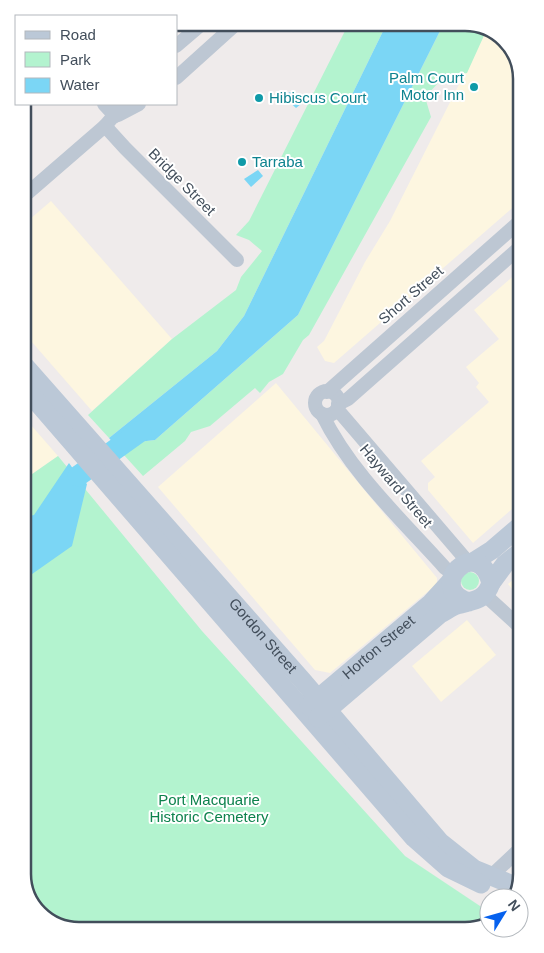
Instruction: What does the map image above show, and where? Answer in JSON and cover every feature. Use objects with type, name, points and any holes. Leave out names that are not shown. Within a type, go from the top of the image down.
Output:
[{"type":"main road","name":"Gordon Street","points":[[31,374],[88,449],[315,710],[431,855],[448,868],[490,888]]},
{"type":"main road","name":"Gordon Street","points":[[31,394],[88,449]]},
{"type":"main road","points":[[482,593],[457,596],[453,590],[452,577],[462,564],[471,562],[492,550],[513,532]]},
{"type":"main road","points":[[315,710],[440,614],[482,593],[504,564],[513,557]]},
{"type":"main road","points":[[471,562],[485,568],[482,593]]},
{"type":"main road","name":"Horton Street","points":[[315,710],[431,603],[452,577]]},
{"type":"main road","name":"Gordon Street","points":[[315,710],[440,842],[474,869],[511,884]]},
{"type":"street","points":[[178,44],[192,31]]},
{"type":"street","points":[[178,76],[227,31]]},
{"type":"street","name":"Bridge Street","points":[[104,105],[110,121],[125,148],[237,260]]},
{"type":"street","points":[[31,190],[110,121],[123,105]]},
{"type":"street","points":[[110,121],[137,105]]},
{"type":"street","name":"Short Street","points":[[327,392],[513,227]]},
{"type":"street","points":[[338,407],[337,397],[327,392],[320,394],[315,401],[316,408],[322,414],[329,415],[513,253]]},
{"type":"street","name":"Hayward Street","points":[[338,407],[471,562]]},
{"type":"street","name":"Hayward Street","points":[[322,414],[342,448],[368,481],[452,577]]},
{"type":"street","points":[[482,593],[513,621]]},
{"type":"street","points":[[491,876],[513,855]]},
{"type":"shaded area","points":[[484,35],[486,36],[505,53],[512,70],[513,207],[334,363],[325,361],[317,347],[324,341],[365,262],[390,221]]},
{"type":"shaded area","points":[[51,201],[172,339],[92,411],[31,341],[31,218]]},
{"type":"shaded area","points":[[513,276],[513,508],[473,543],[428,490],[428,483],[435,477],[421,461],[489,402],[476,387],[479,383],[466,367],[499,339],[474,310]]},
{"type":"shaded area","points":[[276,383],[437,578],[437,584],[330,673],[315,670],[158,487]]},
{"type":"shaded area","points":[[31,425],[58,456],[31,475]]},
{"type":"shaded area","points":[[513,580],[513,590],[508,584]]},
{"type":"shaded area","points":[[467,620],[496,655],[441,702],[412,666]]},
{"type":"green space","points":[[345,31],[383,31],[244,316],[217,351],[109,438],[88,415],[172,339],[236,290],[241,277],[262,251],[249,240],[236,235],[249,221]]},
{"type":"green space","points":[[440,31],[468,31],[484,35],[467,73],[442,79],[425,97],[431,117],[309,335],[303,340],[283,374],[269,382],[260,393],[255,388],[210,426],[191,432],[185,441],[143,476],[123,454],[138,442],[155,440],[298,315]]},
{"type":"green space","name":"Port Macquarie Historic Cemetery","points":[[58,456],[202,631],[405,856],[479,905],[479,919],[465,922],[76,922],[58,917],[43,905],[36,895],[31,874],[31,475]]},
{"type":"green space","points":[[470,572],[476,575],[479,581],[476,587],[470,590],[464,587],[461,581],[464,575]]},
{"type":"water","points":[[383,31],[440,31],[298,315],[155,440],[138,442],[123,454],[109,438],[217,351],[244,316]]},
{"type":"water","points":[[290,92],[302,97],[301,104],[296,108],[285,98],[285,95]]},
{"type":"water","points":[[258,170],[263,176],[251,187],[244,179]]},
{"type":"water","points":[[69,463],[78,476],[87,484],[72,546],[31,575],[31,516],[34,515]]},
{"type":"waterway","points":[[78,476],[141,431]]},
{"type":"place","name":"Palm Court Motor Inn","points":[[474,87]]},
{"type":"place","name":"Hibiscus Court","points":[[259,98]]},
{"type":"place","name":"Tarraba","points":[[242,162]]}]
